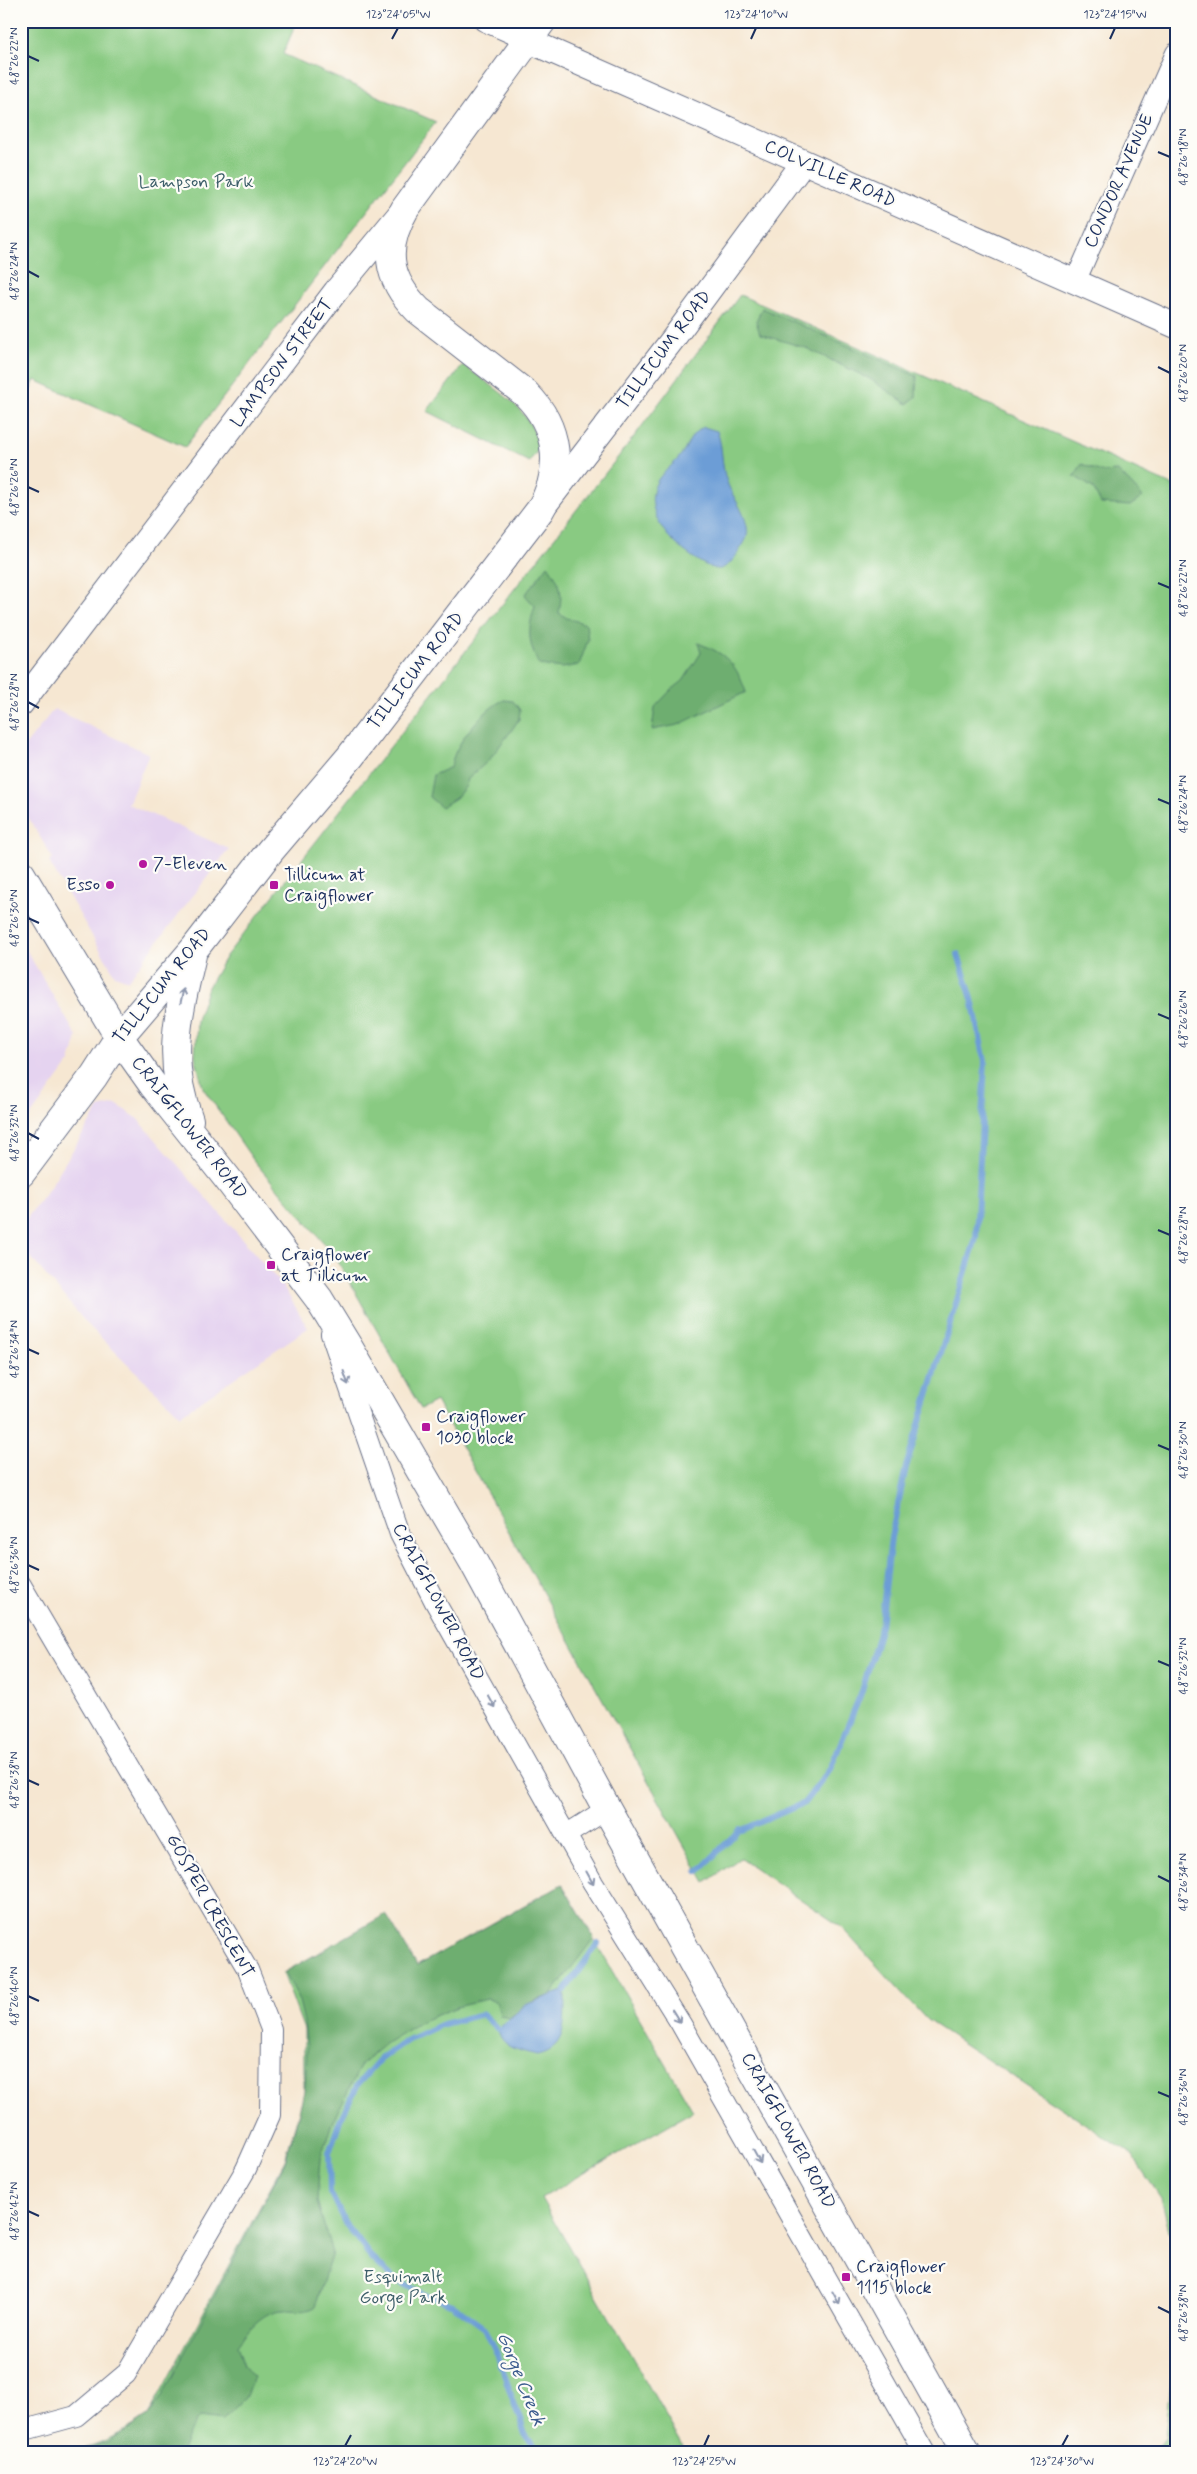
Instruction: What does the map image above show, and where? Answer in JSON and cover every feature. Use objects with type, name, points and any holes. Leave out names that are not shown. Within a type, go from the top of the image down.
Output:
[{"type":"main road","name":"LAMPSON STREET","points":[[405,209],[535,31]]},
{"type":"main road","points":[[405,209],[396,225],[390,244],[390,262],[395,280],[405,297],[418,310],[526,394],[539,408],[549,424],[555,457],[555,476],[550,494],[540,510]]},
{"type":"main road","name":"TILLICUM ROAD","points":[[21,1173],[94,1076],[120,1037],[194,949],[270,851],[350,757],[540,510]]},
{"type":"main road","name":"CRAIGFLOWER ROAD","points":[[21,874],[120,1037],[153,1085],[319,1299],[438,1498],[608,1809],[967,2453]]},
{"type":"main road","points":[[194,949],[178,1020],[176,1076],[180,1097],[189,1122],[214,1162]]},
{"type":"street","name":"COLVILLE ROAD","points":[[484,21],[535,31],[804,162],[1176,326]]},
{"type":"street","name":"CONDOR AVENUE","points":[[1075,282],[1176,53]]},
{"type":"street","name":"TILLICUM ROAD","points":[[540,510],[674,339],[804,162]]},
{"type":"street","name":"LAMPSON STREET","points":[[21,704],[336,292],[405,209]]},
{"type":"street","name":"CRAIGFLOWER ROAD","points":[[319,1299],[400,1534],[434,1600],[593,1883],[681,2024],[925,2453]]},
{"type":"street","name":"GOSPER CRESCENT","points":[[21,1585],[248,1970],[271,2029],[270,2115],[246,2168],[126,2374],[76,2416],[21,2431]]},
{"type":"street","points":[[566,1835],[608,1809]]},
{"type":"shaded area","points":[[54,709],[149,754],[128,804],[229,849],[128,980],[115,975],[49,862],[53,859],[21,805],[21,751]]},
{"type":"shaded area","points":[[21,941],[77,1037],[70,1062],[21,1129]]},
{"type":"shaded area","points":[[116,1104],[137,1118],[283,1286],[308,1328],[180,1415],[88,1325],[21,1246],[21,1226],[48,1190],[99,1108]]},
{"type":"green space","name":"Lampson Park","points":[[21,21],[297,21],[283,54],[436,122],[185,447],[35,380],[21,410]]},
{"type":"green space","points":[[740,295],[1176,487],[1176,2259],[1161,2198],[1131,2154],[927,2020],[840,1926],[740,1858],[705,1883],[436,1401],[421,1409],[335,1256],[254,1161],[203,1088],[195,1056],[197,1020],[208,987],[226,956],[633,438]]},
{"type":"green space","points":[[762,308],[917,376],[916,397],[907,404],[870,379],[806,348],[760,334],[756,321]]},
{"type":"green space","points":[[463,365],[499,391],[521,411],[535,436],[538,450],[529,462],[427,411]]},
{"type":"green space","points":[[1082,464],[1101,472],[1118,471],[1143,497],[1130,506],[1101,504],[1093,488],[1074,476]]},
{"type":"green space","points":[[548,565],[556,577],[560,588],[559,613],[567,618],[586,624],[588,640],[579,665],[562,668],[539,665],[533,650],[530,629],[535,606],[525,595]]},
{"type":"green space","points":[[698,643],[716,651],[729,661],[738,674],[746,692],[678,725],[652,730],[655,707],[670,691],[683,681],[701,653]]},
{"type":"green space","points":[[504,700],[513,701],[520,710],[519,719],[489,760],[468,779],[466,786],[456,798],[441,807],[429,797],[433,775],[451,767],[457,748],[463,738],[479,719],[496,704]]},
{"type":"green space","name":"Esquimalt Gorge Park","points":[[562,1884],[693,2111],[541,2198],[687,2453],[66,2453],[109,2439],[148,2416],[285,2160],[304,2094],[304,2030],[283,1973],[383,1916],[413,1968]]},
{"type":"green space","points":[[562,1884],[594,1938],[550,1996],[535,2000],[509,2018],[500,2016],[497,2002],[487,1999],[457,2007],[420,2022],[386,2043],[362,2063],[332,2123],[320,2159],[317,2201],[332,2253],[315,2307],[304,2311],[285,2310],[270,2313],[257,2322],[237,2345],[244,2365],[254,2377],[245,2398],[223,2420],[200,2417],[188,2434],[180,2453],[72,2453],[107,2442],[148,2416],[162,2396],[285,2162],[305,2087],[307,2049],[304,2022],[298,1997],[285,1972],[386,1914],[417,1966]]},
{"type":"green space","points":[[1176,2335],[1176,2453],[1152,2453],[1152,2450],[1165,2439]]},
{"type":"water","points":[[704,427],[717,431],[726,479],[743,514],[747,531],[746,540],[735,556],[720,569],[707,566],[699,561],[669,537],[655,514],[652,498],[657,481],[681,455],[693,435]]},
{"type":"water","points":[[565,1990],[563,2029],[560,2038],[548,2051],[537,2055],[513,2048],[503,2041],[498,2029],[525,2005]]},
{"type":"waterway","points":[[698,1872],[740,1829],[742,1830],[804,1803],[830,1769],[862,1691],[881,1626],[891,1537],[906,1467],[976,1238],[985,1061],[972,999],[958,954]]},
{"type":"waterway","points":[[565,1990],[598,1943]]},
{"type":"waterway","name":"Gorge Creek","points":[[498,2029],[482,2014],[440,2025],[408,2040],[380,2059],[358,2084],[340,2120],[329,2153],[330,2192],[345,2223],[370,2256],[394,2279],[423,2294],[453,2305],[485,2328],[497,2354],[525,2434],[538,2453]]},
{"type":"place","name":"7-Eleven","points":[[143,864]]},
{"type":"place","name":"Esso","points":[[110,885]]},
{"type":"place","name":"Tillicum at Craigflower","points":[[274,885]]},
{"type":"place","name":"Craigflower at Tillicum","points":[[271,1265]]},
{"type":"place","name":"Craigflower 1030 block","points":[[426,1427]]},
{"type":"place","name":"Craigflower 1115 block","points":[[846,2277]]}]
